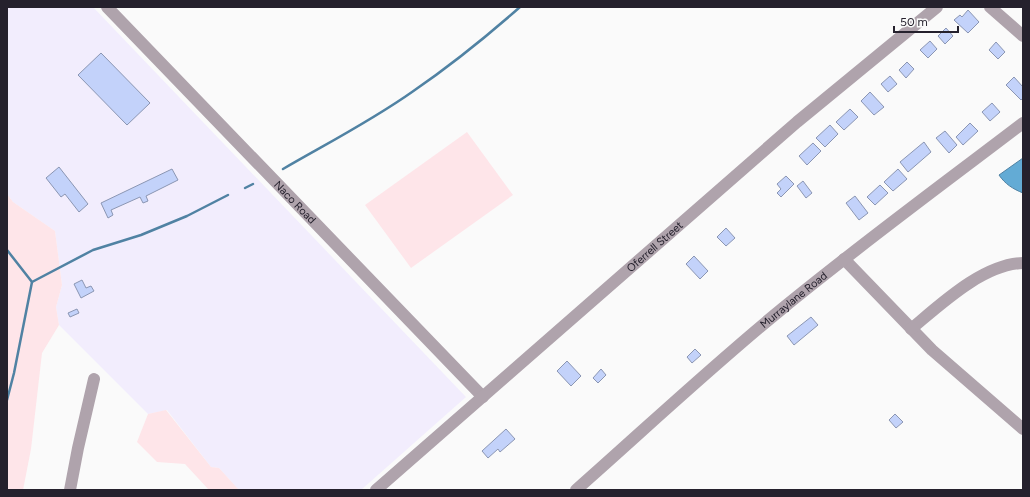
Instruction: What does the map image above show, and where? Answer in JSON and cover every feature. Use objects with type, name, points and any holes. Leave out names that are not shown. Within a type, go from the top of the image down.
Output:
[{"type":"street","name":"Naco Road","points":[[107,7],[483,397]]},
{"type":"street","name":"Oferrell Street","points":[[376,490],[797,122],[937,7]]},
{"type":"street","points":[[990,7],[1023,36]]},
{"type":"street","name":"Murraylane Road","points":[[576,490],[697,382],[783,309],[844,259],[1023,123]]},
{"type":"street","points":[[844,259],[932,350],[1023,429]]},
{"type":"street","points":[[911,329],[982,274],[1012,263],[1023,263]]},
{"type":"street","points":[[70,490],[94,379]]},
{"type":"shaded area","points":[[7,7],[93,7],[466,397],[361,490],[239,490],[219,468],[211,467],[167,410],[148,414],[59,325],[56,307],[62,285],[55,231],[13,202],[7,194]]},
{"type":"shaded area","points":[[467,132],[513,195],[411,268],[365,205]]},
{"type":"shaded area","points":[[7,194],[13,202],[55,231],[62,285],[56,307],[59,325],[42,353],[31,449],[23,490],[7,490]]},
{"type":"shaded area","points":[[166,410],[211,467],[219,468],[239,490],[209,490],[185,464],[157,462],[137,442],[148,414]]},
{"type":"water","points":[[1023,158],[1023,193],[1010,186],[999,175]]},
{"type":"building","points":[[968,10],[979,22],[968,33],[954,20],[960,15],[962,17]]},
{"type":"building","points":[[946,28],[953,36],[945,44],[938,36]]},
{"type":"building","points":[[930,41],[937,49],[928,58],[920,50]]},
{"type":"building","points":[[996,42],[1005,52],[998,59],[989,50]]},
{"type":"building","points":[[101,53],[150,103],[127,125],[78,75]]},
{"type":"building","points":[[907,62],[914,69],[906,78],[899,70]]},
{"type":"building","points":[[890,76],[897,84],[888,92],[881,84]]},
{"type":"building","points":[[1014,77],[1023,87],[1023,98],[1021,100],[1006,85]]},
{"type":"building","points":[[870,92],[884,107],[874,115],[861,101]]},
{"type":"building","points":[[992,103],[1000,112],[990,121],[982,112]]},
{"type":"building","points":[[850,109],[858,117],[844,130],[836,122]]},
{"type":"building","points":[[970,123],[978,131],[963,145],[956,137]]},
{"type":"building","points":[[830,125],[838,134],[825,147],[816,138]]},
{"type":"building","points":[[945,131],[957,145],[949,153],[936,138]]},
{"type":"building","points":[[924,142],[931,152],[908,172],[900,162]]},
{"type":"building","points":[[813,143],[821,151],[807,165],[799,156]]},
{"type":"building","points":[[59,167],[88,204],[79,212],[65,194],[61,197],[46,178]]},
{"type":"building","points":[[172,169],[178,180],[146,196],[148,201],[143,203],[140,197],[111,210],[113,215],[108,218],[101,203]]},
{"type":"building","points":[[898,169],[907,179],[893,191],[884,182]]},
{"type":"building","points":[[786,176],[794,184],[781,197],[777,193],[781,189],[777,184]]},
{"type":"building","points":[[803,181],[812,193],[806,198],[797,186]]},
{"type":"building","points":[[880,185],[888,193],[875,205],[867,197]]},
{"type":"building","points":[[855,196],[868,213],[859,220],[846,203]]},
{"type":"building","points":[[726,228],[735,238],[726,246],[717,237]]},
{"type":"building","points":[[694,256],[708,271],[700,279],[686,264]]},
{"type":"building","points":[[82,280],[86,288],[91,286],[94,291],[81,298],[74,284]]},
{"type":"building","points":[[77,309],[79,313],[70,317],[68,313]]},
{"type":"building","points":[[811,317],[818,325],[794,345],[787,336]]},
{"type":"building","points":[[695,349],[701,355],[692,363],[687,357]]},
{"type":"building","points":[[567,361],[581,376],[571,386],[557,371]]},
{"type":"building","points":[[601,369],[606,375],[598,383],[593,378]]},
{"type":"building","points":[[895,414],[903,422],[896,428],[889,420]]},
{"type":"building","points":[[506,429],[515,439],[500,452],[498,449],[488,458],[482,451]]},
{"type":"waterway","points":[[283,169],[365,123],[396,103],[468,51],[520,7]]},
{"type":"waterway","points":[[245,188],[253,184]]},
{"type":"waterway","points":[[32,282],[93,250],[141,235],[187,216],[228,195]]},
{"type":"waterway","points":[[7,250],[32,282],[14,373],[7,400]]}]
